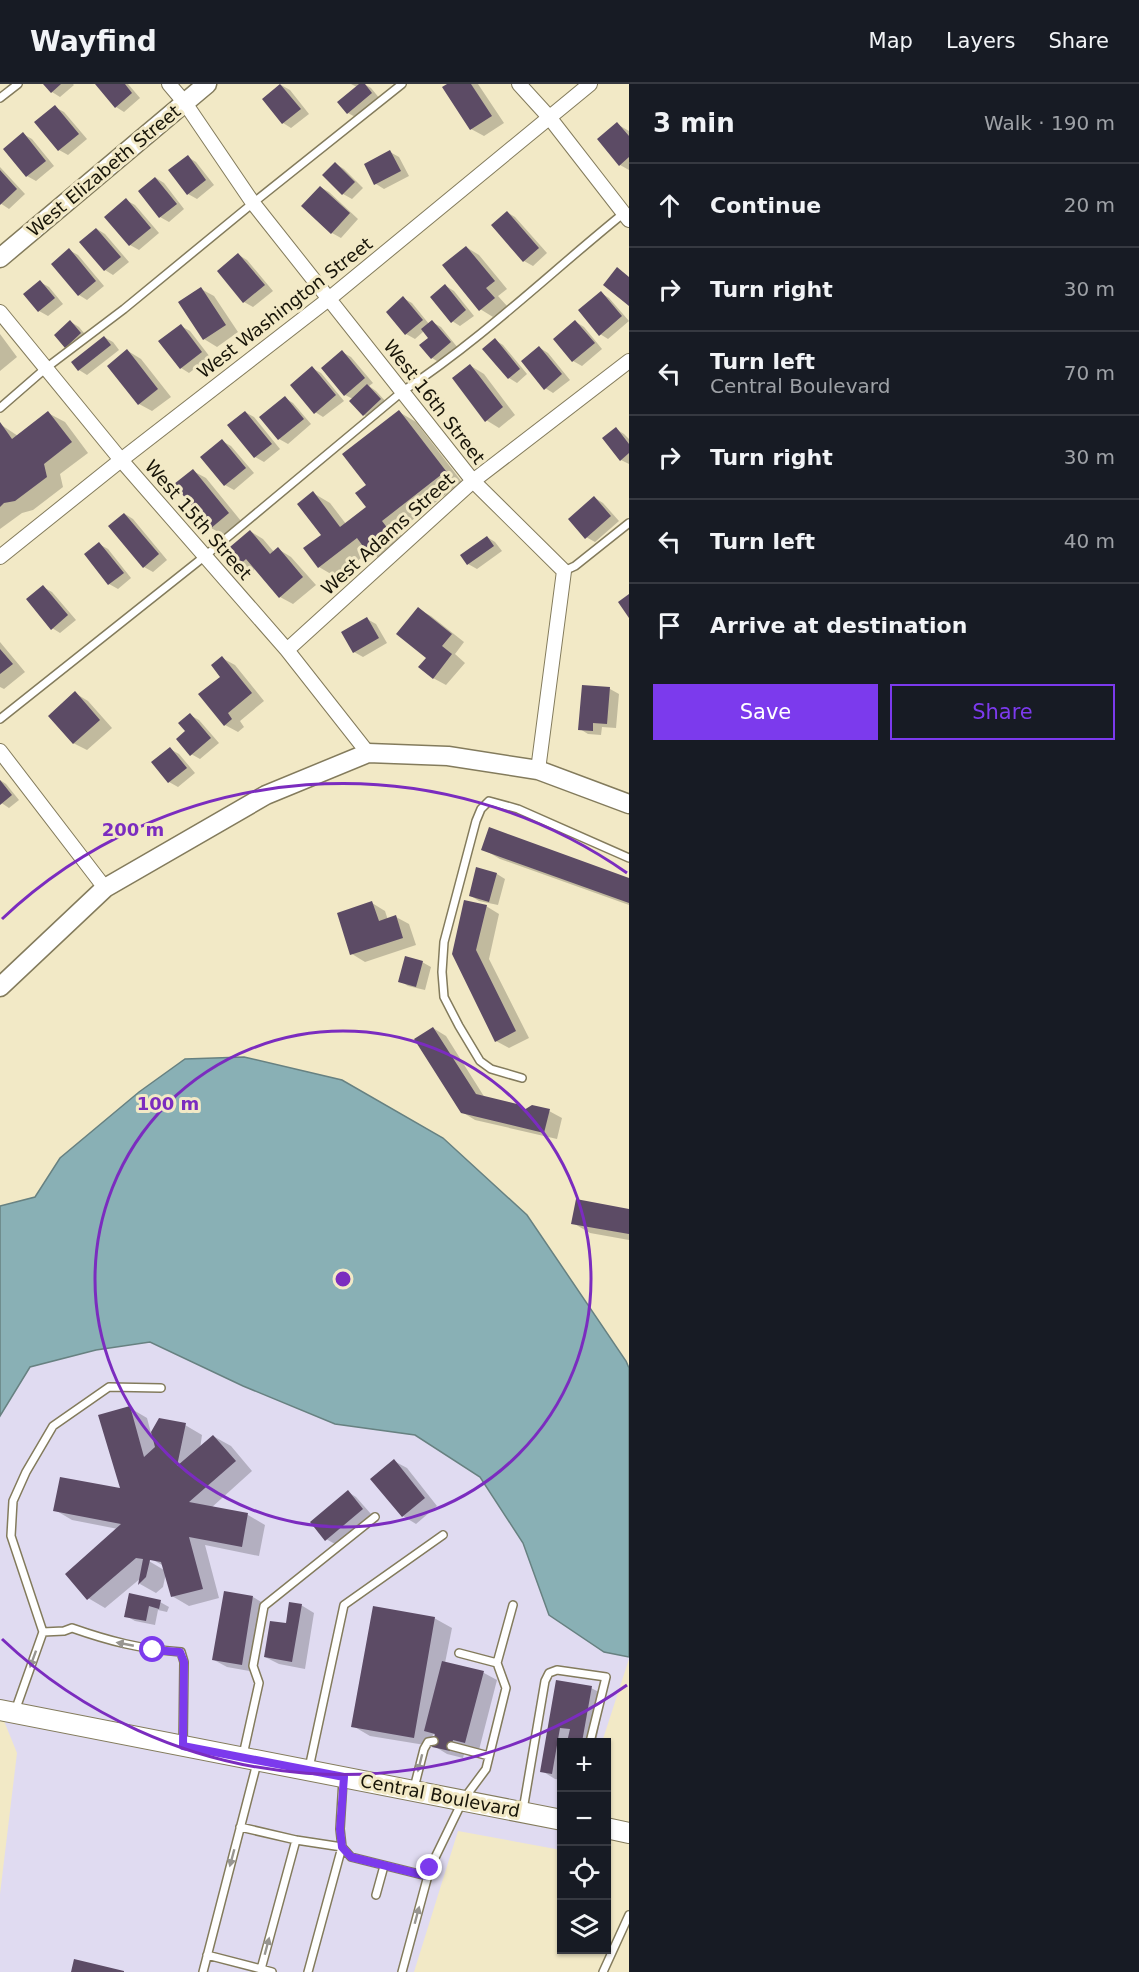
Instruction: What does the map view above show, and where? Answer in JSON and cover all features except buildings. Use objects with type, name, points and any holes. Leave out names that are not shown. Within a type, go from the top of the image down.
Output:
[{"type":"main road","name":"Central Boulevard","points":[[7,1712],[557,1819]]},
{"type":"main road","points":[[611,1829],[629,1833]]},
{"type":"street","name":"West 16th Street","points":[[169,84],[185,103],[253,203],[473,481],[564,571]]},
{"type":"street","name":"West Elizabeth Street","points":[[0,258],[207,84]]},
{"type":"street","points":[[519,84],[549,117],[627,214]]},
{"type":"street","name":"West Washington Street","points":[[0,557],[330,298],[590,84]]},
{"type":"street","name":"West 15th Street","points":[[0,312],[121,460],[287,650],[368,753]]},
{"type":"street","name":"West Adams Street","points":[[287,650],[473,481],[629,361]]},
{"type":"street","points":[[538,770],[564,571]]},
{"type":"street","points":[[0,751],[105,888]]},
{"type":"street","points":[[0,987],[105,888],[266,795],[368,753],[448,756],[538,770],[629,804]]},
{"type":"lane","points":[[0,98],[18,84]]},
{"type":"lane","points":[[0,408],[46,368],[124,309],[402,84]]},
{"type":"lane","points":[[0,719],[205,556],[403,392],[627,214]]},
{"type":"lane","points":[[564,571],[574,566],[629,523]]},
{"type":"lane","points":[[522,1078],[491,1069],[480,1061],[444,997],[442,972],[444,942],[481,808],[489,801],[518,809],[629,858]]},
{"type":"lane","points":[[7,1712],[43,1632],[11,1536],[13,1501],[26,1472],[53,1426],[109,1387],[161,1388]]},
{"type":"lane","points":[[203,1972],[240,1827],[259,1683],[253,1666],[264,1606],[375,1517]]},
{"type":"lane","points":[[308,1770],[344,1605],[443,1535]]},
{"type":"lane","points":[[402,1972],[430,1868],[463,1800],[486,1769],[506,1688],[497,1663],[513,1605]]},
{"type":"lane","points":[[43,1632],[64,1631],[72,1628],[109,1641],[153,1650],[180,1652],[184,1662],[183,1746]]},
{"type":"lane","points":[[459,1653],[497,1663]]},
{"type":"lane","points":[[523,1812],[545,1681],[549,1673],[557,1670],[606,1677],[591,1738]]},
{"type":"lane","points":[[413,1791],[424,1749],[428,1742],[434,1741]]},
{"type":"lane","points":[[451,1746],[489,1756]]},
{"type":"lane","points":[[308,1972],[342,1847],[340,1829],[344,1777]]},
{"type":"lane","points":[[240,1827],[296,1840],[342,1847],[351,1857],[427,1876]]},
{"type":"lane","points":[[261,1969],[296,1840]]},
{"type":"lane","points":[[376,1894],[384,1866]]},
{"type":"lane","points":[[603,1972],[629,1915]]},
{"type":"lane","points":[[207,1955],[272,1972]]},
{"type":"shaded area","points":[[150,1342],[243,1386],[335,1424],[415,1435],[480,1477],[523,1543],[549,1615],[629,1651],[629,1659],[603,1738],[557,1738],[557,1849],[458,1831],[414,1972],[0,1972],[0,1894],[17,1753],[0,1711],[0,1416],[30,1367],[96,1350]]},
{"type":"water","points":[[244,1057],[342,1080],[443,1138],[527,1215],[626,1361],[629,1368],[629,1657],[604,1652],[549,1615],[523,1543],[480,1477],[415,1435],[335,1424],[243,1386],[150,1342],[96,1350],[30,1367],[0,1416],[0,1206],[35,1197],[60,1158],[139,1092],[185,1059]]},
{"type":"route","points":[[153,1650],[180,1652],[184,1662],[183,1746],[344,1777],[340,1829],[342,1847],[351,1857],[427,1876],[430,1868]]}]
